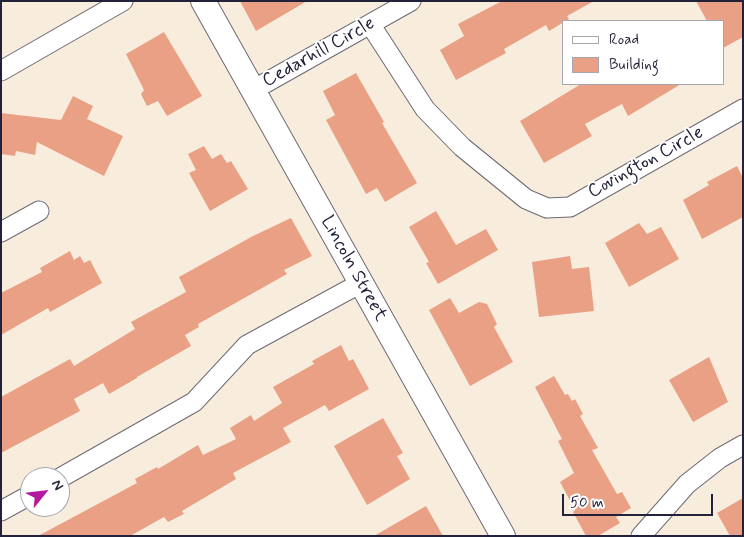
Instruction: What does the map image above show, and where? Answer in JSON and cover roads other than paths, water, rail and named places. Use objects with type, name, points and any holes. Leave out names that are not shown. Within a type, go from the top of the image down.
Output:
[{"type":"street","points":[[1,71],[123,1]]},
{"type":"street","name":"Lincoln Street","points":[[203,1],[503,536]]},
{"type":"street","name":"Cedarhill Circle","points":[[253,90],[411,1]]},
{"type":"street","name":"Covington Circle","points":[[370,24],[425,109],[462,147],[526,199],[547,208],[570,207],[743,109]]},
{"type":"street","points":[[1,232],[38,211]]},
{"type":"street","points":[[70,472],[194,402],[247,345],[360,283]]},
{"type":"street","points":[[641,536],[687,484],[720,458],[743,446]]},
{"type":"street","points":[[1,511],[20,501]]}]
